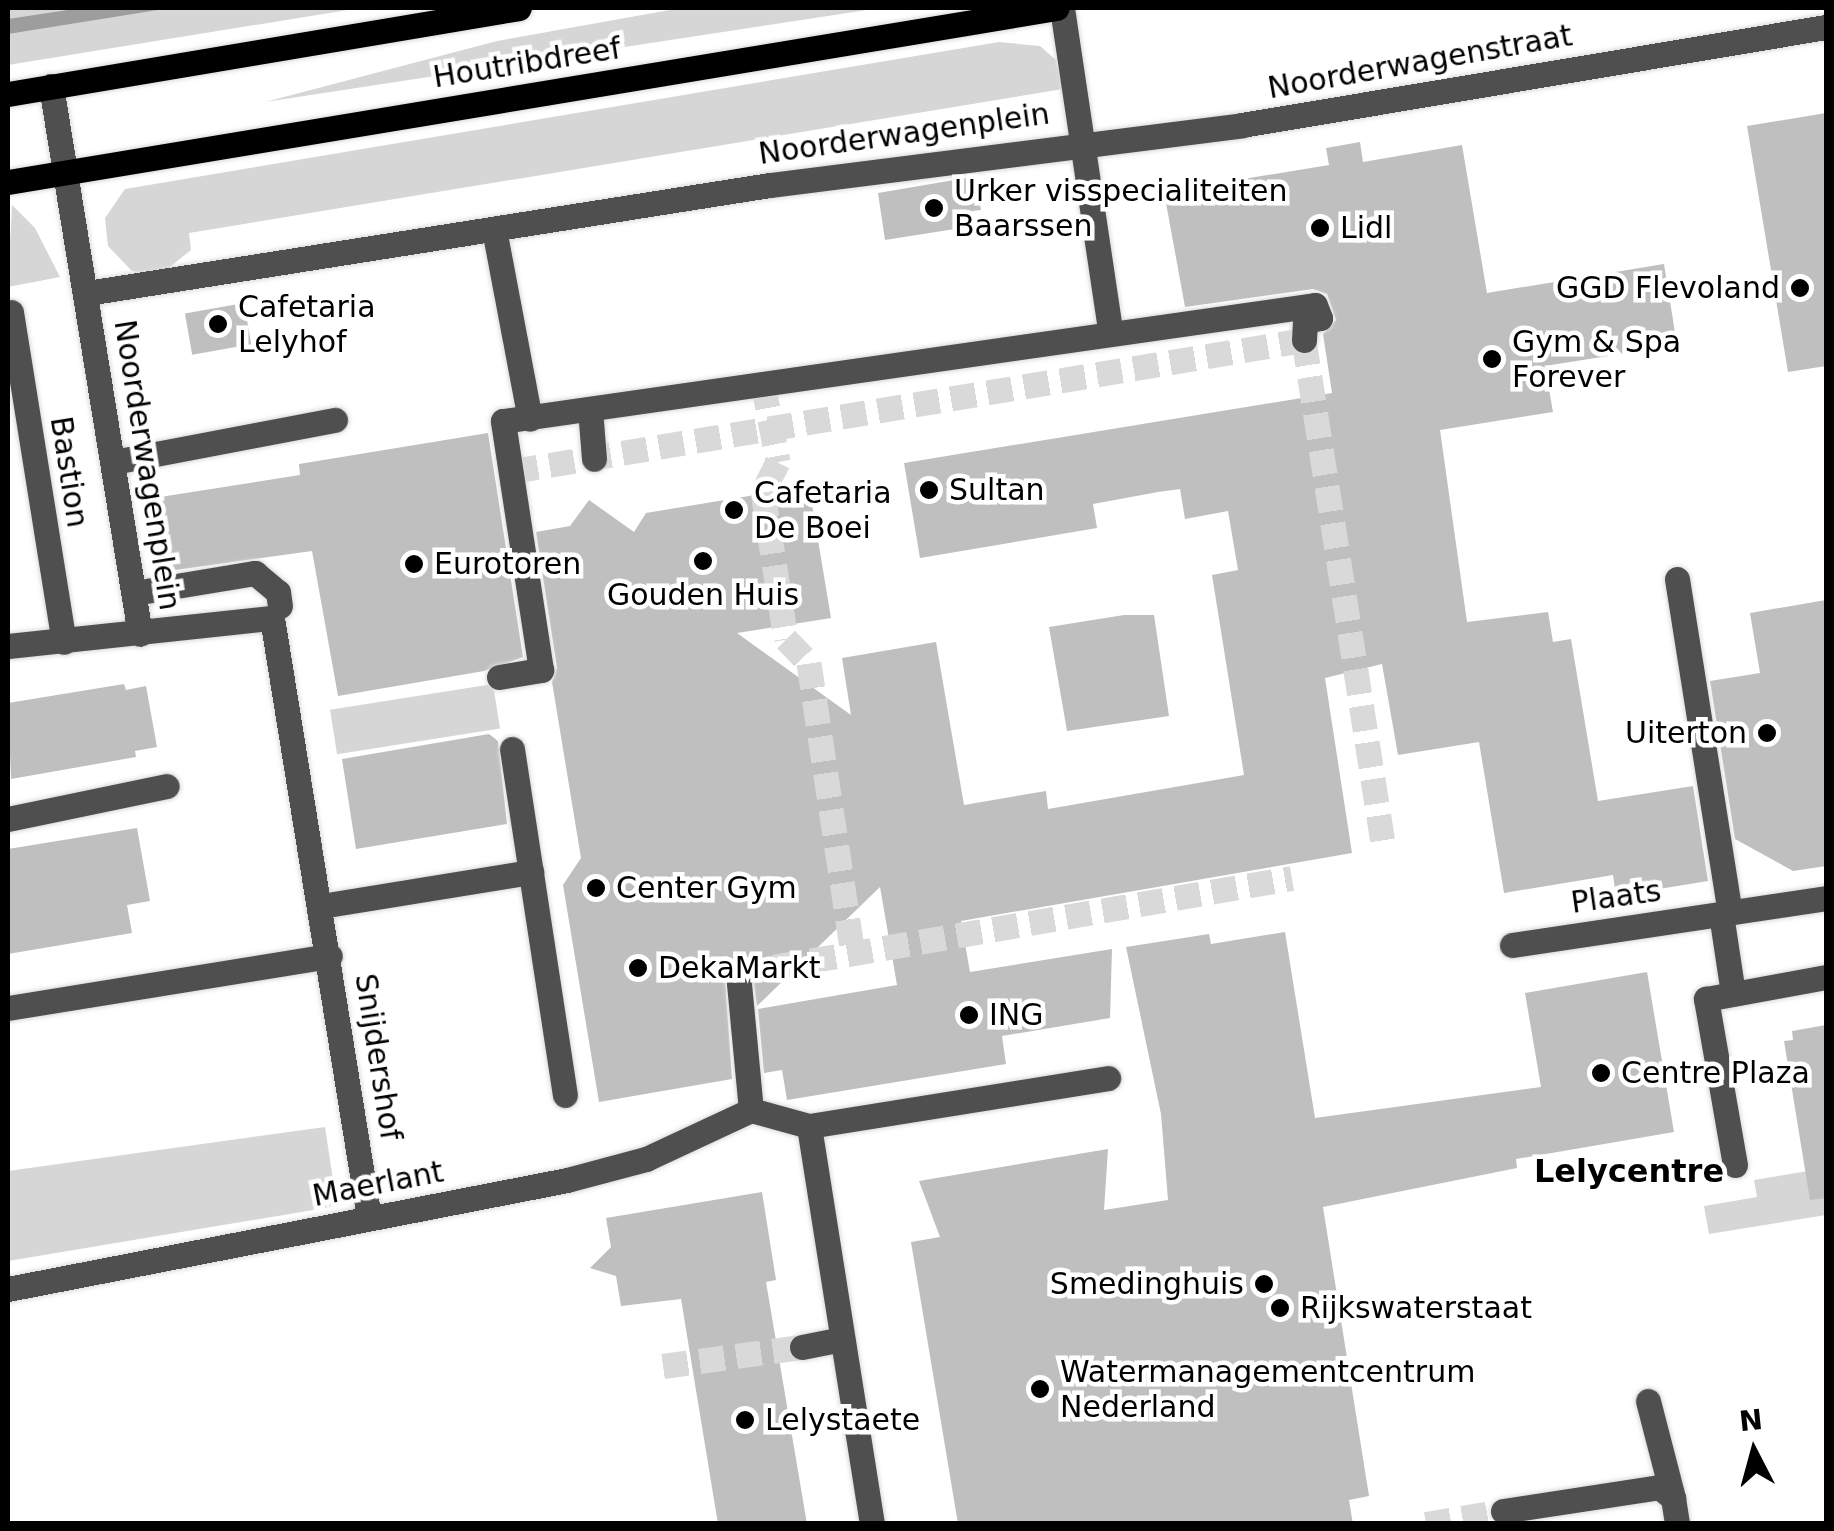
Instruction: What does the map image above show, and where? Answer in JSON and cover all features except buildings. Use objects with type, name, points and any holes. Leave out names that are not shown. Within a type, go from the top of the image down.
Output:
[{"type":"main road","name":"Houtribdreef","points":[[8,94],[519,8]]},
{"type":"main road","name":"Houtribdreef","points":[[8,182],[1059,8]]},
{"type":"street","points":[[1059,8],[1082,143]]},
{"type":"street","name":"Noorderwagenstraat","points":[[1082,143],[1242,125],[1826,26]]},
{"type":"street","name":"Noorderwagenplein","points":[[51,86],[140,634],[276,612]]},
{"type":"street","name":"Noorderwagenplein","points":[[87,293],[1082,143],[1110,331]]},
{"type":"street","points":[[494,229],[530,419]]},
{"type":"street","points":[[500,677],[542,670],[503,422],[1110,331],[1155,331],[1316,305],[1320,318],[1305,321],[1304,340]]},
{"type":"street","name":"Bastion","points":[[11,312],[64,642]]},
{"type":"street","points":[[590,409],[594,458]]},
{"type":"street","points":[[114,462],[336,420]]},
{"type":"street","points":[[134,593],[255,574],[278,592],[276,612]]},
{"type":"street","points":[[1677,579],[1726,914],[1733,994]]},
{"type":"street","name":"Snijdershof","points":[[276,612],[370,1218]]},
{"type":"street","points":[[8,646],[140,634]]},
{"type":"street","points":[[512,749],[566,1094]]},
{"type":"street","points":[[8,818],[168,786]]},
{"type":"street","points":[[321,906],[531,872]]},
{"type":"street","name":"Plaats","points":[[1512,946],[1826,898]]},
{"type":"street","points":[[8,1008],[330,956]]},
{"type":"street","points":[[738,973],[750,1110],[809,1126],[1108,1078]]},
{"type":"street","points":[[1735,1165],[1706,999],[1826,977]]},
{"type":"street","name":"Maerlant","points":[[8,1289],[567,1180],[646,1159],[750,1110]]},
{"type":"street","points":[[809,1126],[831,1245],[872,1524]]},
{"type":"street","points":[[802,1346],[842,1339]]},
{"type":"street","points":[[1648,1402],[1675,1511]]},
{"type":"street","points":[[1503,1511],[1638,1485],[1660,1487],[1675,1511]]},
{"type":"shaded area","points":[[8,8],[360,8],[8,65]]},
{"type":"shaded area","points":[[81,8],[170,8],[8,34],[8,19]]},
{"type":"shaded area","points":[[681,8],[880,8],[265,102],[497,41]]},
{"type":"shaded area","points":[[999,42],[1040,46],[1056,60],[1063,89],[189,233],[191,250],[161,274],[132,271],[108,246],[105,218],[125,189]]},
{"type":"shaded area","points":[[12,205],[35,228],[60,277],[8,287]]},
{"type":"shaded area","points":[[493,684],[500,728],[337,754],[330,710]]},
{"type":"shaded area","points":[[325,1127],[337,1206],[8,1261],[8,1171]]},
{"type":"shaded area","points":[[1826,1168],[1826,1215],[1709,1234],[1704,1206],[1757,1197],[1754,1180]]},
{"type":"tunnel","points":[[513,471],[1304,340],[1384,849]]},
{"type":"tunnel","points":[[763,383],[778,462],[763,492],[786,639],[809,663],[853,953]]},
{"type":"tunnel","points":[[738,973],[1292,878]]},
{"type":"tunnel","points":[[663,1366],[802,1347]]},
{"type":"tunnel","points":[[1426,1524],[1503,1511]]},
{"type":"place","name":"Urker visspecialiteiten Baarssen","points":[[934,208]]},
{"type":"place","name":"Lidl","points":[[1320,228]]},
{"type":"place","name":"GGD Flevoland","points":[[1800,288]]},
{"type":"place","name":"Cafetaria Lelyhof","points":[[218,324]]},
{"type":"place","name":"Gym & Spa Forever","points":[[1492,359]]},
{"type":"place","name":"Sultan","points":[[929,490]]},
{"type":"place","name":"Cafetaria De Boei","points":[[734,510]]},
{"type":"place","name":"Gouden Huis","points":[[703,561]]},
{"type":"place","name":"Eurotoren","points":[[414,564]]},
{"type":"place","name":"Uiterton","points":[[1767,733]]},
{"type":"place","name":"Center Gym","points":[[596,888]]},
{"type":"place","name":"DekaMarkt","points":[[638,968]]},
{"type":"place","name":"ING","points":[[969,1015]]},
{"type":"place","name":"Centre Plaza","points":[[1601,1073]]},
{"type":"place","name":"Smedinghuis","points":[[1264,1284]]},
{"type":"place","name":"Rijkswaterstaat","points":[[1280,1308]]},
{"type":"place","name":"Watermanagementcentrum Nederland","points":[[1040,1389]]},
{"type":"place","name":"Lelystaete","points":[[745,1420]]},
{"type":"district","name":"Lelycentre","points":[[1629,1171]]}]
